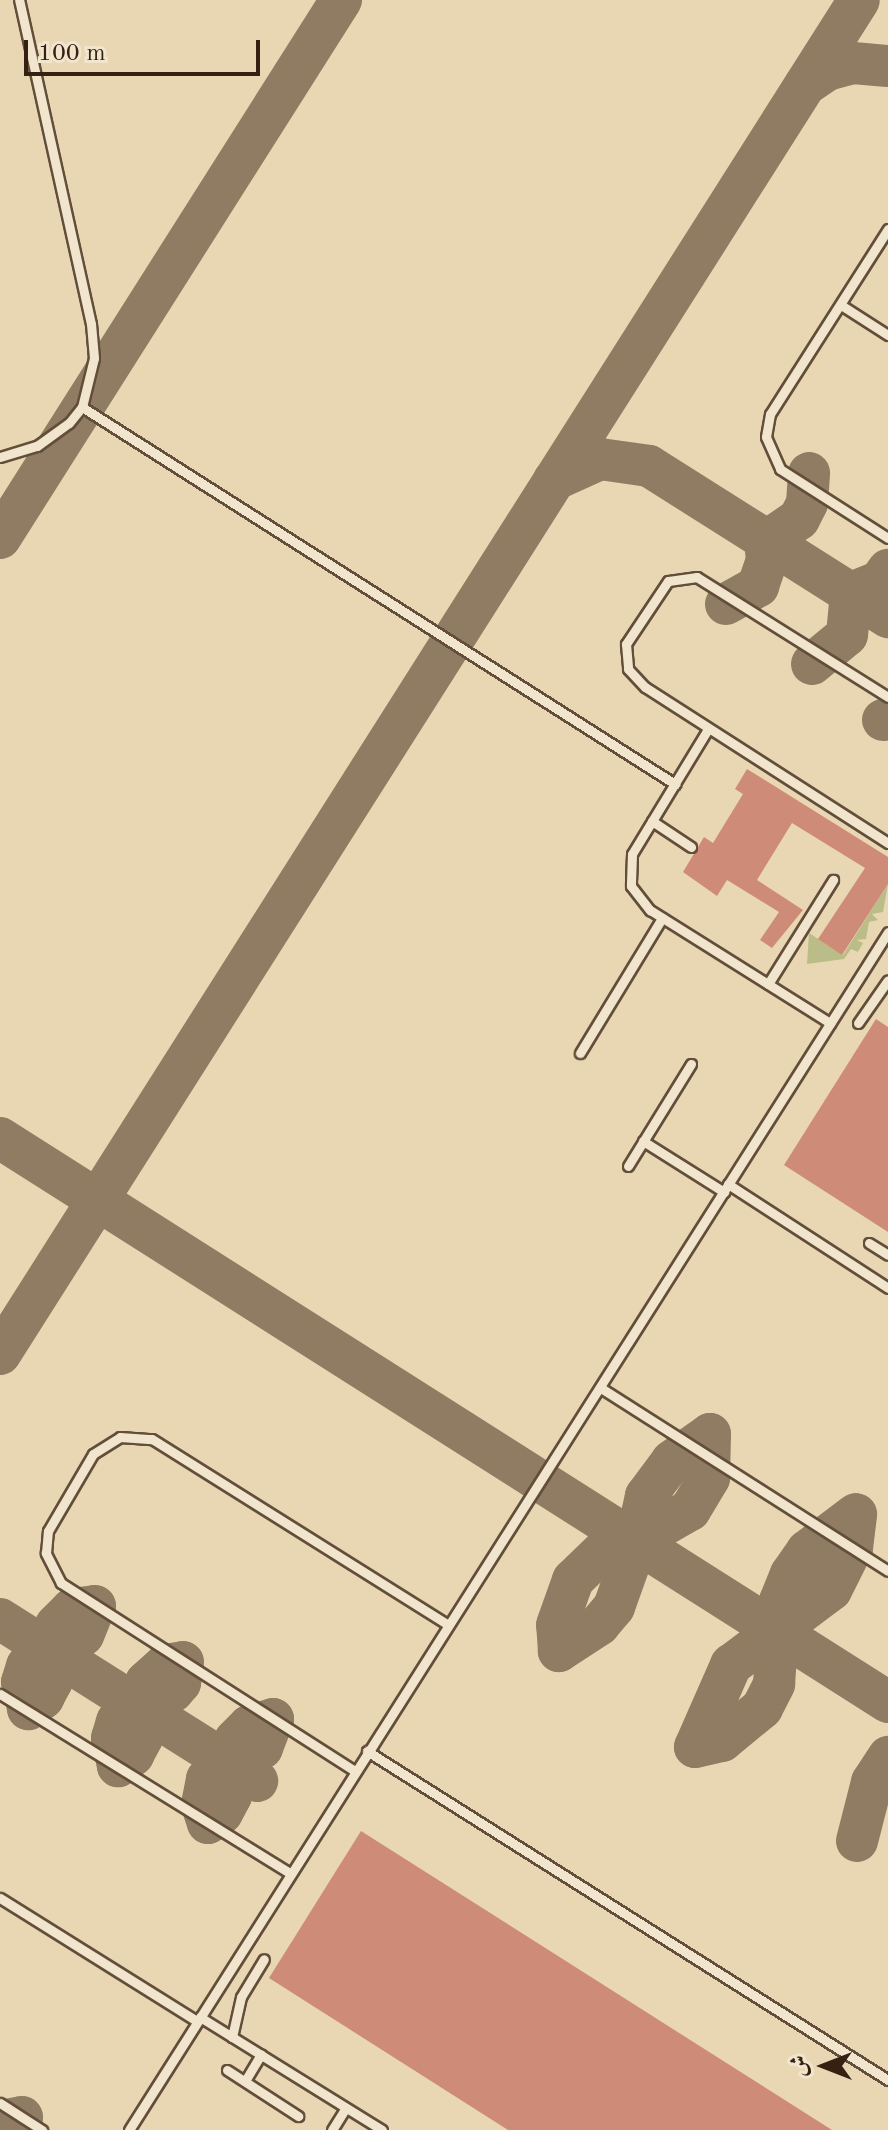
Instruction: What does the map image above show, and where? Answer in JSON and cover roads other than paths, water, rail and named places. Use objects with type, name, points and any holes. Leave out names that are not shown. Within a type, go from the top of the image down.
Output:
[{"type":"lane","points":[[0,457],[48,440],[82,407],[94,358],[91,324],[19,0]]},
{"type":"lane","points":[[888,229],[770,414],[768,449],[780,469],[888,538]]},
{"type":"lane","points":[[841,305],[888,335]]},
{"type":"lane","points":[[82,407],[675,784]]},
{"type":"lane","points":[[888,697],[697,577],[677,576],[661,588],[631,633],[625,657],[635,679],[888,843]]},
{"type":"lane","points":[[708,729],[632,854],[629,875],[635,895],[662,918],[830,1023]]},
{"type":"lane","points":[[652,821],[691,847]]},
{"type":"lane","points":[[768,984],[833,880]]},
{"type":"lane","points":[[580,1053],[662,918]]},
{"type":"lane","points":[[129,2130],[888,932]]},
{"type":"lane","points":[[858,1023],[888,980]]},
{"type":"lane","points":[[628,1166],[691,1064]]},
{"type":"lane","points":[[643,1141],[726,1188],[888,1288]]},
{"type":"lane","points":[[869,1243],[888,1255]]},
{"type":"lane","points":[[601,1388],[888,1571]]},
{"type":"lane","points":[[355,1771],[61,1583],[46,1553],[48,1531],[93,1454],[120,1437],[152,1439],[448,1625]]},
{"type":"lane","points":[[0,1694],[290,1873]]},
{"type":"lane","points":[[367,1751],[888,2080]]},
{"type":"lane","points":[[0,1898],[382,2130]]},
{"type":"lane","points":[[232,2037],[241,1997],[264,1959]]},
{"type":"lane","points":[[245,2081],[261,2054]]},
{"type":"lane","points":[[227,2070],[298,2116]]},
{"type":"lane","points":[[0,2103],[42,2130]]},
{"type":"lane","points":[[332,2130],[346,2108]]}]
